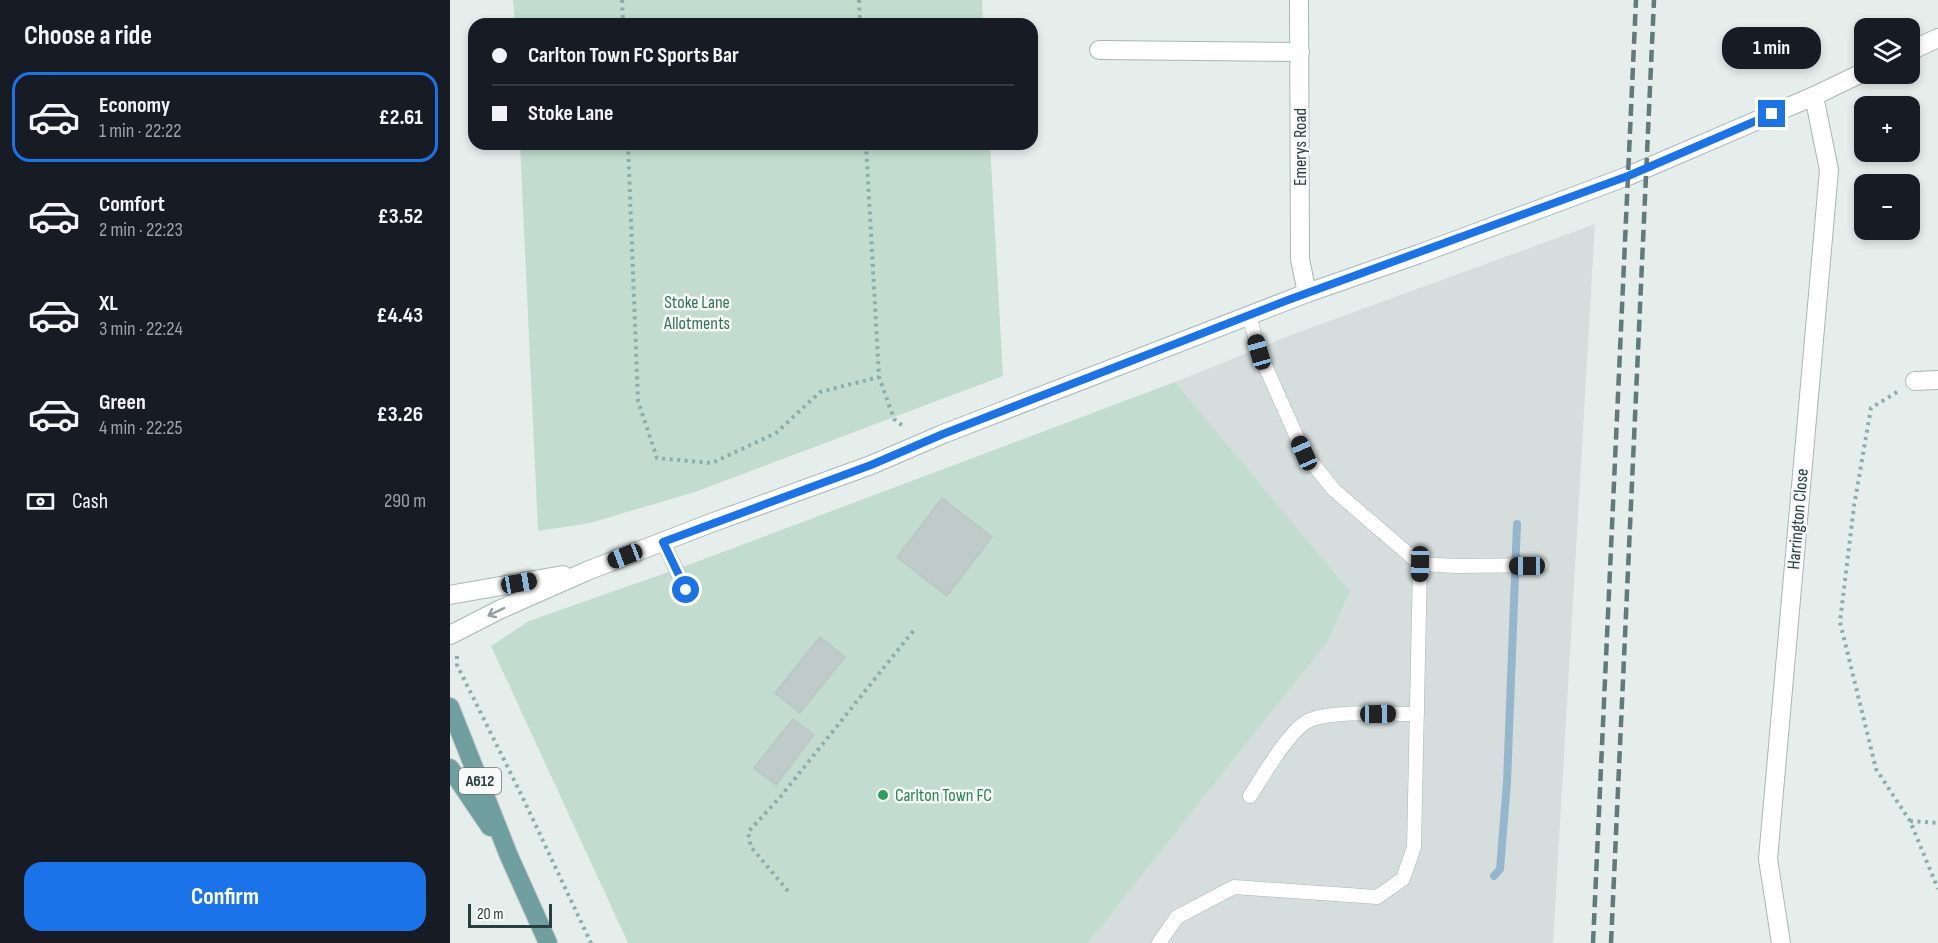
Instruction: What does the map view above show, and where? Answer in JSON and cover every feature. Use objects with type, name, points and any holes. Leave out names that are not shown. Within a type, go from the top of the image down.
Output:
[{"type":"main road","name":"A612","points":[[450,706],[509,856],[549,943]]},
{"type":"main road","name":"A612","points":[[450,768],[509,856]]},
{"type":"street","name":"Emerys Road","points":[[1299,0],[1300,259],[1307,293]]},
{"type":"street","points":[[1920,46],[1938,38]]},
{"type":"street","points":[[1099,50],[1300,52]]},
{"type":"street","points":[[450,635],[499,610],[587,571],[871,465],[919,444],[1249,315],[1628,176],[1854,77]]},
{"type":"street","name":"Harrington Close","points":[[1781,943],[1768,859],[1829,170],[1814,96]]},
{"type":"street","points":[[1915,381],[1938,380]]},
{"type":"street","points":[[450,595],[587,571]]},
{"type":"lane","points":[[1249,315],[1259,352],[1304,453],[1334,490],[1420,564],[1534,565]]},
{"type":"lane","points":[[663,542],[686,590]]},
{"type":"lane","points":[[1159,943],[1177,917],[1234,887],[1377,897],[1403,879],[1414,847],[1420,564]]},
{"type":"lane","points":[[1250,796],[1283,744],[1308,720],[1339,715],[1417,714]]},
{"type":"path","points":[[622,0],[623,18]]},
{"type":"path","points":[[859,0],[860,18]]},
{"type":"path","points":[[628,150],[638,401],[657,458],[712,463],[776,433],[820,392],[879,377]]},
{"type":"path","points":[[866,150],[879,377],[894,419],[919,444]]},
{"type":"path","points":[[1915,381],[1872,408],[1854,506],[1840,622],[1876,769],[1910,821],[1938,889]]},
{"type":"path","points":[[788,891],[751,847],[748,832],[781,796],[914,630]]},
{"type":"path","points":[[475,699],[591,943]]},
{"type":"path","points":[[1910,821],[1938,823]]},
{"type":"shaded area","points":[[1595,224],[1553,943],[1088,943],[1328,641],[1350,591],[1175,382],[1291,335]]},
{"type":"green space","points":[[513,0],[982,0],[983,18],[514,18]]},
{"type":"green space","name":"Stoke Lane Allotments","points":[[520,150],[990,150],[1003,376],[695,492],[590,523],[538,531]]},
{"type":"green space","name":"Carlton Town FC","points":[[1175,382],[1350,591],[1328,641],[1088,943],[628,943],[491,646],[529,621],[688,565]]},
{"type":"building","points":[[942,498],[992,537],[947,596],[897,557]]},
{"type":"building","points":[[820,637],[845,657],[800,713],[775,693]]},
{"type":"building","points":[[793,719],[814,735],[776,785],[754,768]]},
{"type":"waterway","points":[[1494,876],[1500,869],[1507,782],[1517,524]]},
{"type":"railway","points":[[1593,943],[1636,0]]},
{"type":"railway","points":[[1611,943],[1654,0]]},
{"type":"place","name":"Carlton Town FC","points":[[883,795]]},
{"type":"route","points":[[686,590],[663,542],[871,465],[943,434],[1288,300],[1628,176],[1772,114]]}]
